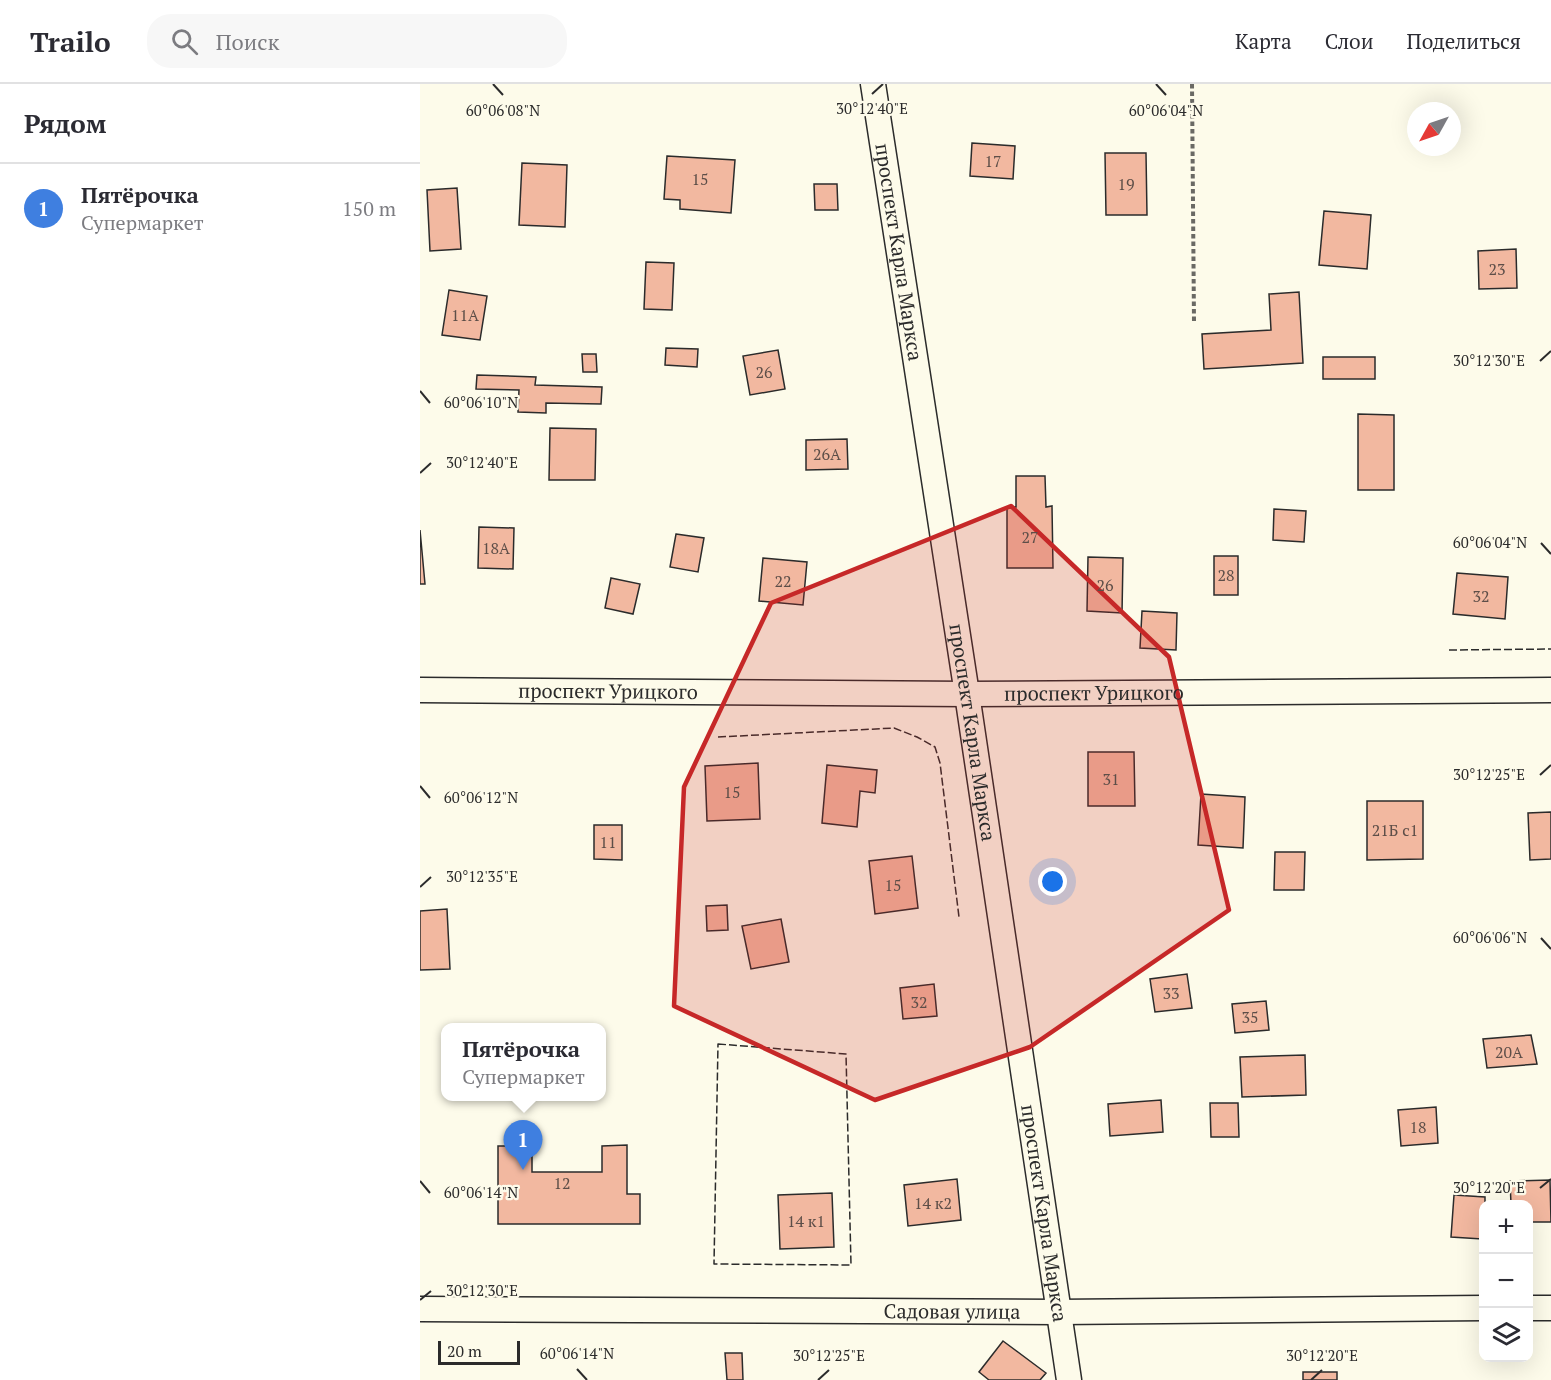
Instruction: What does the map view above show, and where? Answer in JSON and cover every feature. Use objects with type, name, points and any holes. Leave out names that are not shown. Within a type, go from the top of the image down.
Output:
[{"type":"street","name":"проспект Карла Маркса","points":[[873,84],[1069,1380]]},
{"type":"street","name":"проспект Урицкого","points":[[420,690],[967,694],[1551,690]]},
{"type":"street","name":"Садовая улица","points":[[420,1310],[1058,1312],[1479,1308]]},
{"type":"street","points":[[1533,1308],[1551,1308]]},
{"type":"path","points":[[1192,84],[1194,322]]},
{"type":"highlighted area","points":[[1011,506],[1169,657],[1229,910],[1030,1047],[875,1100],[674,1006],[684,787],[771,603]]},
{"type":"building","points":[[972,143],[1015,146],[1013,179],[970,176]]},
{"type":"building","points":[[1105,153],[1146,153],[1147,215],[1106,215]]},
{"type":"building","points":[[667,156],[735,160],[731,213],[680,209],[680,200],[664,199]]},
{"type":"building","points":[[522,163],[567,165],[565,227],[519,225]]},
{"type":"building","points":[[814,184],[837,184],[838,210],[815,210]]},
{"type":"building","points":[[457,188],[461,249],[430,251],[427,190]]},
{"type":"building","points":[[1324,211],[1371,215],[1367,269],[1319,265]]},
{"type":"building","points":[[1516,249],[1517,288],[1479,289],[1478,251]]},
{"type":"building","points":[[646,262],[674,263],[672,310],[644,309]]},
{"type":"building","points":[[449,290],[487,296],[480,340],[442,335]]},
{"type":"building","points":[[1299,292],[1303,363],[1204,369],[1202,334],[1271,330],[1269,294]]},
{"type":"building","points":[[666,348],[698,349],[697,367],[665,365]]},
{"type":"building","points":[[778,350],[785,389],[750,395],[743,356]]},
{"type":"building","points":[[582,354],[596,354],[597,372],[583,372]]},
{"type":"building","points":[[1323,357],[1375,357],[1375,379],[1323,379]]},
{"type":"building","points":[[477,375],[536,377],[535,385],[602,387],[601,404],[546,403],[546,413],[518,412],[519,390],[476,389]]},
{"type":"building","points":[[1358,414],[1394,415],[1394,490],[1358,490]]},
{"type":"building","points":[[550,428],[596,429],[595,480],[549,480]]},
{"type":"building","points":[[847,439],[848,469],[806,470],[806,440]]},
{"type":"building","points":[[1016,476],[1045,476],[1046,507],[1052,506],[1053,568],[1007,568],[1007,507],[1016,507]]},
{"type":"building","points":[[1274,509],[1306,511],[1304,542],[1273,540]]},
{"type":"building","points":[[479,527],[514,528],[513,569],[478,568]]},
{"type":"building","points":[[420,530],[425,584],[420,584]]},
{"type":"building","points":[[676,534],[704,538],[698,572],[670,567]]},
{"type":"building","points":[[1214,556],[1238,556],[1238,595],[1214,595]]},
{"type":"building","points":[[1088,557],[1123,558],[1122,613],[1087,611]]},
{"type":"building","points":[[763,558],[807,562],[803,605],[759,601]]},
{"type":"building","points":[[1457,573],[1508,577],[1505,619],[1453,614]]},
{"type":"building","points":[[611,578],[640,584],[633,614],[605,608]]},
{"type":"building","points":[[1142,611],[1177,613],[1176,650],[1140,648]]},
{"type":"building","points":[[1088,752],[1134,752],[1135,806],[1088,806]]},
{"type":"building","points":[[758,763],[760,819],[707,821],[705,766]]},
{"type":"building","points":[[827,765],[877,770],[875,793],[860,791],[857,827],[822,823]]},
{"type":"building","points":[[1201,794],[1245,797],[1243,848],[1198,845]]},
{"type":"building","points":[[1367,801],[1423,801],[1423,859],[1367,860]]},
{"type":"building","points":[[1551,812],[1551,859],[1530,860],[1528,813]]},
{"type":"building","points":[[594,825],[622,825],[622,860],[594,859]]},
{"type":"building","points":[[1275,852],[1305,852],[1304,890],[1274,890]]},
{"type":"building","points":[[912,856],[918,908],[875,914],[869,861]]},
{"type":"building","points":[[727,905],[728,930],[707,931],[706,906]]},
{"type":"building","points":[[447,909],[450,969],[420,970],[420,911]]},
{"type":"building","points":[[781,919],[789,962],[751,969],[742,926]]},
{"type":"building","points":[[1187,974],[1192,1008],[1155,1012],[1150,979]]},
{"type":"building","points":[[934,984],[937,1016],[903,1019],[900,988]]},
{"type":"building","points":[[1266,1001],[1269,1030],[1235,1033],[1232,1004]]},
{"type":"building","points":[[1531,1035],[1537,1064],[1487,1068],[1483,1039]]},
{"type":"building","points":[[1305,1055],[1306,1095],[1242,1097],[1240,1057]]},
{"type":"building","points":[[1161,1100],[1163,1132],[1110,1136],[1108,1104]]},
{"type":"building","points":[[1210,1103],[1238,1103],[1239,1137],[1211,1137]]},
{"type":"building","points":[[1436,1107],[1438,1143],[1401,1146],[1398,1110]]},
{"type":"building","points":[[627,1145],[627,1194],[640,1194],[640,1224],[498,1224],[498,1146],[532,1146],[532,1172],[602,1172],[602,1146]]},
{"type":"building","points":[[957,1179],[961,1220],[908,1226],[904,1185]]},
{"type":"building","points":[[1550,1180],[1551,1222],[1533,1222],[1533,1200],[1511,1200],[1510,1181]]},
{"type":"building","points":[[832,1193],[834,1247],[780,1249],[778,1195]]},
{"type":"building","points":[[1454,1195],[1485,1197],[1485,1200],[1479,1200],[1479,1239],[1451,1237]]},
{"type":"building","points":[[1003,1341],[1046,1373],[1040,1380],[989,1380],[979,1372]]},
{"type":"building","points":[[725,1353],[742,1353],[743,1380],[727,1380]]},
{"type":"building","points":[[1303,1372],[1337,1372],[1337,1380],[1303,1380]]},
{"type":"fence","points":[[1449,650],[1551,649]]},
{"type":"fence","points":[[718,737],[894,728],[935,747],[940,763],[959,917]]},
{"type":"fence","points":[[718,1044],[846,1054],[851,1265],[714,1264],[718,1044]]},
{"type":"place","name":"Пятёрочка","points":[[523,1170]]}]
